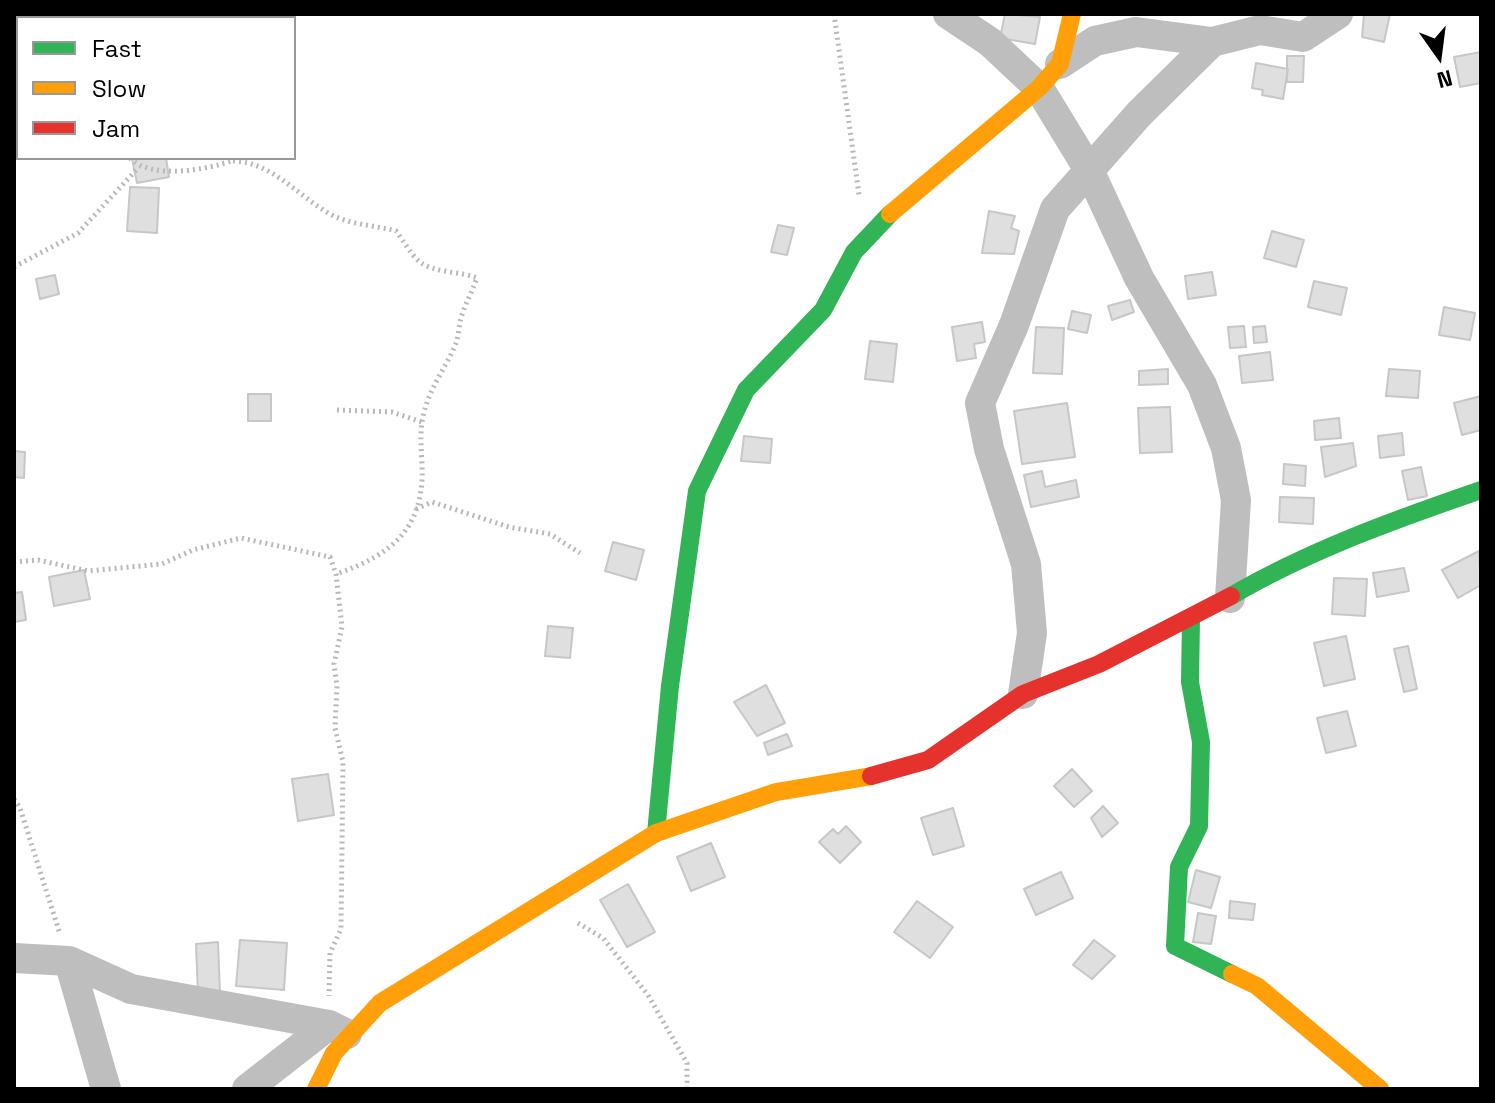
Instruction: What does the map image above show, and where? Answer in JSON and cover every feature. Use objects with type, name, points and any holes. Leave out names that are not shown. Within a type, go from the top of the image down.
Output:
[{"type":"street","points":[[948,14],[990,42],[1039,88],[1089,170],[1139,278],[1202,385],[1226,448],[1236,500],[1230,598]]},
{"type":"street","points":[[1060,64],[1072,14]]},
{"type":"street","points":[[656,833],[670,686],[697,491],[746,390],[823,310],[854,252],[884,219],[1039,88],[1060,64],[1095,41],[1136,32],[1212,42],[1260,30],[1303,37],[1338,14]]},
{"type":"street","points":[[1023,694],[1032,633],[1026,564],[989,449],[980,403],[1014,325],[1055,209],[1212,42]]},
{"type":"street","points":[[247,1089],[656,833],[776,792],[859,779],[928,760],[1023,694],[1099,664],[1191,619],[1282,566],[1372,527],[1481,490]]},
{"type":"street","points":[[1191,619],[1190,682],[1201,742],[1199,826],[1179,867],[1175,946],[1257,986],[1380,1089]]},
{"type":"street","points":[[14,958],[69,961],[131,989],[338,1030]]},
{"type":"street","points":[[69,961],[106,1089]]},
{"type":"street","points":[[316,1089],[338,1030]]},
{"type":"path","points":[[834,14],[855,141],[860,198]]},
{"type":"path","points":[[132,160],[139,167],[200,172],[233,160]]},
{"type":"path","points":[[241,160],[287,181],[328,213],[349,223],[396,231],[418,261],[429,267],[459,271],[477,278],[461,315],[461,333],[424,409],[419,441],[422,466],[408,531],[389,550],[364,565],[336,574]]},
{"type":"path","points":[[14,267],[78,233],[139,167]]},
{"type":"path","points":[[337,410],[392,412],[422,422]]},
{"type":"path","points":[[415,509],[432,502],[463,510],[509,527],[550,534],[580,553]]},
{"type":"path","points":[[14,562],[38,560],[88,571],[162,564],[193,550],[241,538],[330,557],[336,574],[342,627],[334,664],[337,686],[335,728],[343,762],[341,929],[330,953],[338,1030]]},
{"type":"path","points":[[14,799],[20,808],[69,961]]},
{"type":"path","points":[[573,920],[603,938],[648,995],[687,1063],[687,1089]]},
{"type":"building","points":[[1005,14],[1040,17],[1035,44],[1000,38]]},
{"type":"building","points":[[1364,14],[1390,14],[1384,42],[1362,37]]},
{"type":"building","points":[[1481,52],[1481,83],[1460,87],[1454,57]]},
{"type":"building","points":[[1287,56],[1304,56],[1303,82],[1287,82]]},
{"type":"building","points":[[1256,63],[1288,69],[1283,99],[1262,95],[1263,90],[1252,88]]},
{"type":"building","points":[[132,160],[166,160],[169,177],[137,183]]},
{"type":"building","points":[[130,187],[159,188],[157,233],[127,231]]},
{"type":"building","points":[[989,211],[1015,216],[1011,228],[1019,231],[1014,254],[982,253]]},
{"type":"building","points":[[778,225],[794,228],[787,255],[771,252]]},
{"type":"building","points":[[1272,231],[1304,240],[1296,267],[1264,258]]},
{"type":"building","points":[[1212,272],[1216,295],[1188,299],[1185,276]]},
{"type":"building","points":[[55,275],[59,294],[40,299],[36,279]]},
{"type":"building","points":[[1314,281],[1347,288],[1341,315],[1308,307]]},
{"type":"building","points":[[1130,300],[1134,312],[1112,320],[1108,306]]},
{"type":"building","points":[[1444,307],[1475,313],[1470,340],[1439,335]]},
{"type":"building","points":[[1072,311],[1091,315],[1087,333],[1068,329]]},
{"type":"building","points":[[982,322],[985,342],[974,344],[976,358],[957,361],[952,327]]},
{"type":"building","points":[[1244,326],[1246,347],[1230,348],[1228,327]]},
{"type":"building","points":[[1265,326],[1267,342],[1254,343],[1253,327]]},
{"type":"building","points":[[1036,327],[1064,328],[1062,374],[1033,373]]},
{"type":"building","points":[[870,341],[897,344],[893,382],[865,379]]},
{"type":"building","points":[[1270,352],[1273,380],[1242,383],[1239,356]]},
{"type":"building","points":[[1168,369],[1168,384],[1139,385],[1139,371]]},
{"type":"building","points":[[1389,369],[1420,371],[1418,398],[1386,396]]},
{"type":"building","points":[[248,394],[271,394],[271,421],[248,421]]},
{"type":"building","points":[[1481,396],[1481,430],[1462,435],[1454,403]]},
{"type":"building","points":[[1067,403],[1075,457],[1022,464],[1014,411]]},
{"type":"building","points":[[1170,407],[1172,452],[1140,453],[1138,408]]},
{"type":"building","points":[[1339,418],[1341,438],[1315,440],[1314,421]]},
{"type":"building","points":[[1402,433],[1404,455],[1380,458],[1378,436]]},
{"type":"building","points":[[744,436],[772,439],[770,463],[741,461]]},
{"type":"building","points":[[1353,443],[1356,466],[1325,477],[1321,447]]},
{"type":"building","points":[[14,451],[25,452],[24,478],[14,477]]},
{"type":"building","points":[[1284,464],[1306,466],[1305,486],[1283,484]]},
{"type":"building","points":[[1421,467],[1427,496],[1408,500],[1402,471]]},
{"type":"building","points":[[1042,471],[1045,487],[1076,480],[1079,497],[1031,507],[1024,475]]},
{"type":"building","points":[[1280,497],[1314,498],[1313,524],[1279,522]]},
{"type":"building","points":[[613,542],[644,550],[636,580],[605,571]]},
{"type":"building","points":[[1479,551],[1481,585],[1458,598],[1442,570]]},
{"type":"building","points":[[1404,568],[1409,591],[1377,597],[1373,573]]},
{"type":"building","points":[[84,570],[90,599],[54,606],[49,577]]},
{"type":"building","points":[[1334,578],[1367,579],[1365,616],[1332,614]]},
{"type":"building","points":[[22,592],[26,620],[14,622],[14,593]]},
{"type":"building","points":[[548,626],[573,628],[570,658],[545,656]]},
{"type":"building","points":[[1346,636],[1355,679],[1324,686],[1314,643]]},
{"type":"building","points":[[1408,646],[1417,689],[1404,692],[1394,649]]},
{"type":"building","points":[[766,685],[785,723],[757,736],[734,702]]},
{"type":"building","points":[[1347,711],[1356,746],[1326,753],[1317,718]]},
{"type":"building","points":[[787,734],[792,746],[768,755],[764,743]]},
{"type":"building","points":[[1072,769],[1092,791],[1074,807],[1054,786]]},
{"type":"building","points":[[328,774],[334,815],[298,821],[292,779]]},
{"type":"building","points":[[1103,806],[1118,823],[1102,837],[1091,818]]},
{"type":"building","points":[[953,808],[964,846],[933,855],[921,818]]},
{"type":"building","points":[[846,826],[861,842],[840,863],[819,842],[833,829],[838,834]]},
{"type":"building","points":[[711,843],[725,877],[691,891],[677,857]]},
{"type":"building","points":[[1196,870],[1220,877],[1211,908],[1188,902]]},
{"type":"building","points":[[1061,872],[1073,898],[1036,915],[1024,889]]},
{"type":"building","points":[[628,884],[655,932],[627,947],[600,900]]},
{"type":"building","points":[[917,901],[953,927],[930,958],[894,932]]},
{"type":"building","points":[[1230,901],[1255,904],[1253,920],[1229,918]]},
{"type":"building","points":[[1198,913],[1216,916],[1211,944],[1193,942]]},
{"type":"building","points":[[240,940],[287,943],[284,990],[236,986]]},
{"type":"building","points":[[1094,940],[1115,956],[1092,979],[1073,965]]},
{"type":"building","points":[[218,942],[220,994],[198,995],[196,944]]},
{"type":"traffic: fast","points":[[656,833],[670,686],[697,491],[746,390],[823,310],[854,252],[890,214]]},
{"type":"traffic: fast","points":[[1231,596],[1322,550],[1481,490]]},
{"type":"traffic: fast","points":[[1191,619],[1190,682],[1201,742],[1199,826],[1179,867],[1175,946],[1232,974]]},
{"type":"traffic: slow","points":[[890,214],[1039,88],[1060,64],[1072,14]]},
{"type":"traffic: slow","points":[[316,1089],[334,1053],[380,1003],[656,833],[776,792],[871,776]]},
{"type":"traffic: slow","points":[[1232,974],[1257,986],[1380,1089]]},
{"type":"traffic: jam","points":[[871,776],[928,760],[1023,694],[1099,664],[1231,596]]}]
